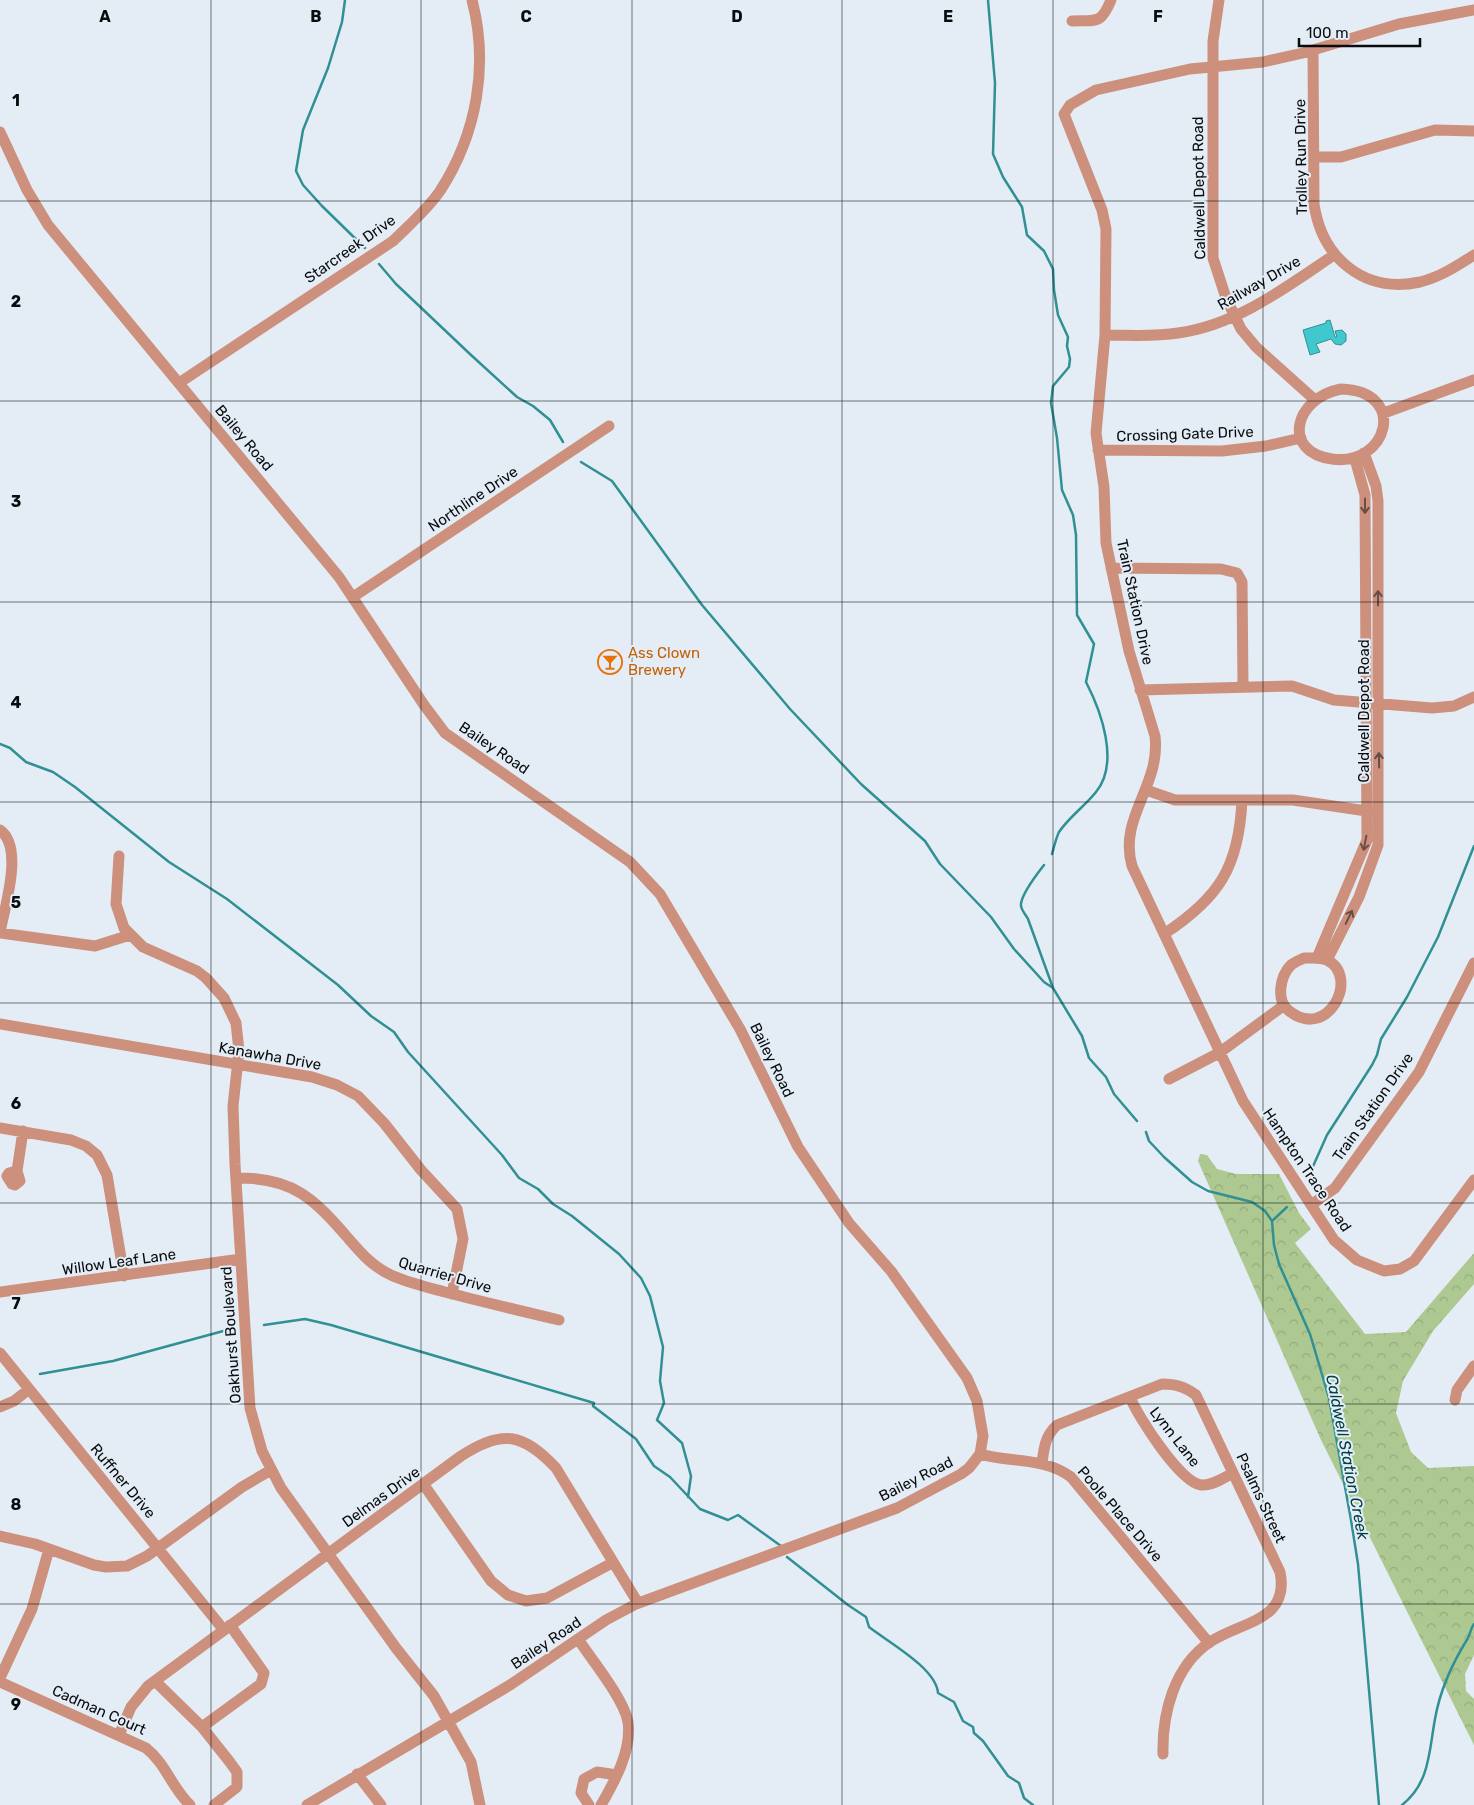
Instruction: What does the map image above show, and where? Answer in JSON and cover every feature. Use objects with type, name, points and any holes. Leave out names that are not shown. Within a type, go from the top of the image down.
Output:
[{"type":"street","name":"Starcreek Drive","points":[[179,383],[393,241],[419,216],[439,192],[461,152],[475,108],[480,69],[480,43],[472,0]]},
{"type":"street","points":[[1072,21],[1097,20],[1105,16],[1111,0]]},
{"type":"street","name":"Caldwell Depot Road","points":[[1219,0],[1213,41],[1213,258],[1218,277],[1241,329],[1256,347],[1315,400]]},
{"type":"street","points":[[1213,66],[1248,65],[1313,50],[1399,24],[1474,10]]},
{"type":"street","name":"Trolley Run Drive","points":[[1313,50],[1314,204],[1317,222],[1334,255],[1340,262],[1367,278],[1402,283],[1418,282],[1436,277],[1474,255]]},
{"type":"street","name":"Train Station Drive","points":[[1213,66],[1190,69],[1096,90],[1066,108],[1064,118],[1102,210],[1106,229],[1105,335],[1102,381],[1096,413],[1098,450],[1104,486],[1106,543],[1123,627],[1155,736],[1156,749],[1146,790],[1130,829],[1127,842],[1128,854],[1219,1053]]},
{"type":"street","points":[[1315,156],[1341,157],[1435,130],[1474,131]]},
{"type":"street","name":"Bailey Road","points":[[0,132],[27,190],[48,225],[315,547],[353,596],[424,706],[445,733],[630,862],[653,885],[673,914],[740,1029],[798,1147],[849,1223],[891,1271],[967,1378],[980,1414],[983,1436],[980,1454],[970,1468],[961,1474],[904,1505],[638,1603],[606,1620],[510,1685],[307,1805]]},
{"type":"street","name":"Railway Drive","points":[[1105,335],[1177,334],[1200,329],[1235,317],[1334,255]]},
{"type":"street","points":[[1384,413],[1474,380]]},
{"type":"street","points":[[1350,390],[1367,394],[1379,404],[1384,413],[1384,429],[1380,437],[1371,450],[1360,456],[1331,459],[1322,457],[1311,452],[1299,433],[1302,418],[1315,400],[1333,391],[1350,390]]},
{"type":"street","name":"Northline Drive","points":[[353,596],[609,426]]},
{"type":"street","name":"Crossing Gate Drive","points":[[1098,450],[1222,450],[1266,446],[1301,438]]},
{"type":"street","name":"Caldwell Depot Road","points":[[1322,959],[1367,840],[1365,495],[1360,456]]},
{"type":"street","name":"Caldwell Depot Road","points":[[1322,959],[1359,897],[1378,845],[1378,502],[1376,486],[1360,456]]},
{"type":"street","points":[[1110,568],[1221,568],[1238,573],[1242,582],[1243,686]]},
{"type":"street","points":[[1140,690],[1292,686],[1334,700],[1378,702],[1432,708],[1454,706],[1474,697]]},
{"type":"street","points":[[1146,790],[1175,800],[1293,800],[1379,813]]},
{"type":"street","points":[[1164,934],[1192,915],[1210,897],[1224,877],[1235,850],[1241,827],[1242,800]]},
{"type":"street","points":[[0,830],[8,838],[13,861],[0,932],[94,946],[118,941],[130,936]]},
{"type":"street","name":"Oakhurst Boulevard","points":[[119,856],[116,904],[124,928],[143,947],[197,971],[216,987],[228,1004],[236,1022],[238,1065],[233,1106],[236,1178],[250,1408],[257,1436],[271,1470],[327,1554],[434,1696],[471,1762],[480,1805]]},
{"type":"street","points":[[1304,958],[1322,959],[1334,966],[1340,988],[1338,1001],[1333,1009],[1312,1018],[1301,1018],[1283,1006],[1281,985],[1285,973],[1292,964],[1304,958]]},
{"type":"street","name":"Train Station Drive","points":[[1312,1205],[1335,1188],[1419,1072],[1474,963]]},
{"type":"street","points":[[1169,1079],[1219,1053],[1283,1006]]},
{"type":"street","name":"Kanawha Drive","points":[[0,1024],[312,1077],[337,1085],[358,1096],[384,1123],[421,1170],[457,1209],[463,1239],[452,1294]]},
{"type":"street","name":"Hampton Trace Road","points":[[1219,1053],[1242,1101],[1334,1240],[1357,1260],[1384,1272],[1400,1269],[1414,1261],[1474,1180]]},
{"type":"street","points":[[0,1128],[80,1142],[92,1150],[102,1161],[107,1175],[124,1276]]},
{"type":"street","points":[[17,1171],[23,1131]]},
{"type":"street","name":"Quarrier Drive","points":[[236,1178],[258,1180],[303,1193],[321,1208],[361,1254],[376,1267],[406,1281],[559,1320]]},
{"type":"street","name":"Willow Leaf Lane","points":[[0,1292],[241,1259]]},
{"type":"street","name":"Ruffner Drive","points":[[0,1353],[28,1390],[158,1548],[227,1627],[264,1673],[261,1684],[202,1727]]},
{"type":"street","points":[[1455,1400],[1456,1390],[1474,1366]]},
{"type":"street","name":"Psalms Street","points":[[1042,1463],[1045,1442],[1050,1431],[1057,1425],[1162,1384],[1175,1384],[1186,1388],[1196,1395],[1280,1572],[1281,1594],[1276,1606],[1268,1614],[1209,1643],[1195,1657],[1174,1688],[1166,1708],[1164,1754]]},
{"type":"street","points":[[0,1407],[14,1401],[28,1390]]},
{"type":"street","name":"Lynn Lane","points":[[1130,1397],[1142,1423],[1186,1478],[1201,1485],[1211,1484],[1233,1473]]},
{"type":"street","name":"Delmas Drive","points":[[119,1734],[137,1697],[155,1681],[461,1456],[486,1441],[506,1439],[525,1442],[540,1451],[556,1468],[638,1603]]},
{"type":"street","name":"Poole Place Drive","points":[[980,1454],[1042,1463],[1055,1467],[1071,1477],[1209,1643]]},
{"type":"street","points":[[0,1536],[49,1549],[94,1565],[118,1567],[136,1562],[242,1487],[271,1470]]},
{"type":"street","points":[[424,1485],[491,1581],[508,1595],[526,1601],[547,1598],[612,1563]]},
{"type":"street","points":[[0,1678],[32,1609],[49,1549]]},
{"type":"street","points":[[578,1639],[625,1712],[628,1732],[624,1757],[601,1805]]},
{"type":"street","points":[[155,1681],[202,1727],[237,1772],[237,1787],[214,1805]]},
{"type":"street","name":"Cadman Court","points":[[0,1682],[119,1734],[154,1754],[162,1762],[183,1798],[190,1805]]},
{"type":"street","points":[[589,1805],[580,1793],[584,1779],[597,1772],[617,1775]]},
{"type":"street","points":[[357,1774],[381,1805]]},
{"type":"green space","points":[[1200,1154],[1207,1155],[1217,1169],[1236,1174],[1279,1174],[1299,1213],[1311,1229],[1295,1243],[1365,1334],[1406,1332],[1474,1253],[1474,1284],[1433,1331],[1403,1381],[1396,1413],[1411,1452],[1428,1468],[1474,1466],[1474,1655],[1465,1674],[1466,1691],[1474,1699],[1474,1745],[1321,1440],[1198,1161]]},
{"type":"water","points":[[1330,320],[1335,337],[1337,337],[1335,331],[1342,330],[1346,334],[1346,341],[1341,345],[1335,344],[1331,339],[1316,344],[1320,352],[1310,355],[1303,330]]},
{"type":"waterway","points":[[345,0],[342,22],[328,68],[303,130],[296,171],[303,185],[365,248]]},
{"type":"waterway","name":"Caldwell Station Creek","points":[[988,0],[995,83],[993,154],[1003,177],[1022,207],[1027,235],[1044,251],[1053,269],[1058,315],[1068,337],[1069,367],[1053,386],[1051,403],[1057,438],[1062,490],[1073,515],[1076,535],[1077,615],[1094,644],[1086,682],[1097,707],[1106,737],[1107,767],[1103,780],[1092,797],[1067,821],[1059,832],[1052,854]]},
{"type":"waterway","points":[[379,264],[396,284],[517,397],[533,406],[550,420],[563,442]]},
{"type":"waterway","points":[[581,462],[612,481],[702,605],[790,709],[861,784],[925,841],[940,864],[991,917],[1014,949],[1044,982],[1053,988]]},
{"type":"waterway","points":[[0,744],[10,748],[26,762],[53,772],[75,787],[169,862],[227,899],[338,985],[371,1016],[394,1032],[408,1052],[502,1155],[519,1178],[538,1189],[553,1204],[572,1216],[619,1254],[641,1278],[650,1296],[663,1347],[660,1381],[664,1403],[657,1420],[682,1443],[691,1476],[688,1497]]},
{"type":"waterway","points":[[1310,1173],[1327,1135],[1372,1065],[1381,1039],[1407,997],[1438,937],[1474,846]]},
{"type":"waterway","name":"Caldwell Station Creek","points":[[1044,865],[1024,895],[1021,908],[1028,919],[1053,988],[1082,1036],[1089,1058],[1106,1077],[1114,1094],[1137,1121]]},
{"type":"waterway","name":"Caldwell Station Creek","points":[[1146,1132],[1149,1141],[1192,1182],[1208,1191],[1252,1202],[1265,1211],[1272,1221],[1274,1245],[1279,1264],[1310,1334],[1329,1398],[1358,1564],[1379,1805]]},
{"type":"waterway","points":[[1272,1221],[1287,1207]]},
{"type":"waterway","points":[[264,1325],[305,1319],[331,1325],[594,1403],[593,1406],[636,1439],[654,1466],[670,1477],[700,1509],[728,1520],[738,1515],[781,1546]]},
{"type":"waterway","points":[[40,1374],[113,1361],[227,1330]]},
{"type":"waterway","points":[[787,1557],[866,1617],[869,1627],[910,1656],[929,1674],[938,1693],[954,1702],[963,1721],[973,1727],[974,1733],[983,1741],[1008,1776],[1019,1783],[1024,1798],[1033,1805]]},
{"type":"waterway","points":[[1402,1805],[1418,1787],[1423,1777],[1427,1766],[1440,1697],[1452,1667],[1474,1624]]},
{"type":"place","name":"Ass Clown Brewery","points":[[610,662]]}]
